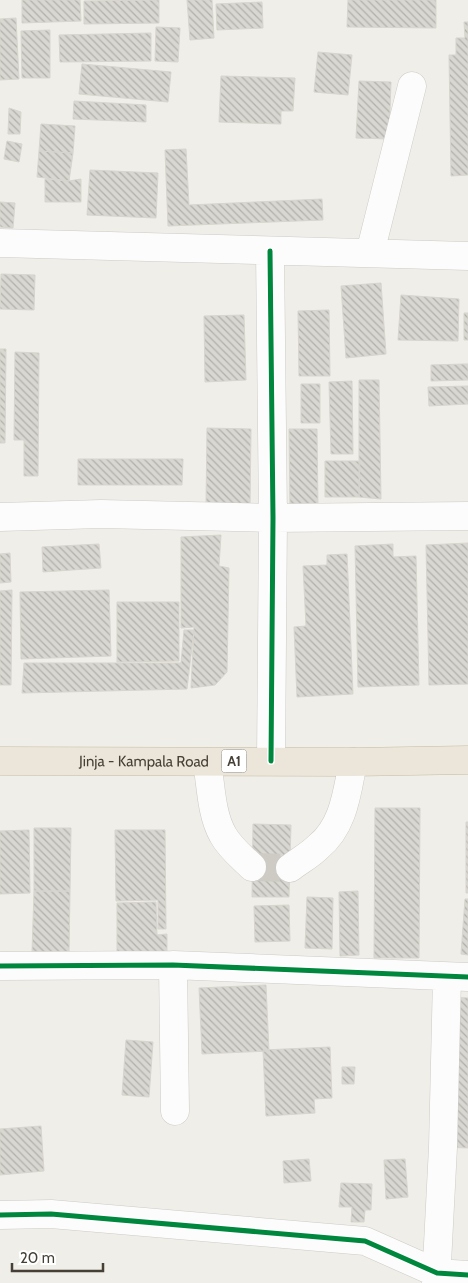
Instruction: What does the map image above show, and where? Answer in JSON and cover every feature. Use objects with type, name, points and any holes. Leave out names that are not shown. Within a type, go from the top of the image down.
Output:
[{"type":"highway","name":"Jinja - Kampala Road","points":[[0,761],[353,762],[468,760]]},
{"type":"street","points":[[370,254],[412,86]]},
{"type":"street","points":[[0,243],[468,256]]},
{"type":"street","points":[[270,251],[273,518],[271,761]]},
{"type":"street","points":[[0,517],[101,514],[273,518],[468,516]]},
{"type":"street","points":[[208,762],[216,816],[222,835],[235,852],[252,867]]},
{"type":"street","points":[[290,868],[320,846],[334,829],[342,812],[353,762]]},
{"type":"street","points":[[173,965],[175,1110]]},
{"type":"street","points":[[0,966],[173,965],[458,977],[443,1147],[436,1278]]},
{"type":"street","points":[[0,1215],[51,1214],[365,1241],[436,1278],[468,1275]]},
{"type":"building","points":[[22,0],[80,0],[81,21],[22,23]]},
{"type":"building","points":[[159,0],[159,23],[84,24],[84,1]]},
{"type":"building","points":[[187,0],[212,0],[214,38],[190,40]]},
{"type":"building","points":[[348,0],[436,0],[436,28],[347,27]]},
{"type":"building","points":[[262,2],[263,28],[217,30],[216,4]]},
{"type":"building","points":[[16,18],[19,79],[0,80],[0,19]]},
{"type":"building","points":[[464,22],[468,22],[468,175],[451,176],[449,55],[456,55],[456,38],[465,38]]},
{"type":"building","points":[[156,27],[180,28],[178,62],[155,61]]},
{"type":"building","points":[[50,30],[50,78],[22,78],[21,31]]},
{"type":"building","points":[[151,33],[151,61],[60,62],[59,35]]},
{"type":"building","points":[[318,52],[352,55],[348,95],[314,92]]},
{"type":"building","points":[[82,64],[171,72],[168,102],[79,94]]},
{"type":"building","points":[[221,76],[295,78],[293,111],[281,111],[281,124],[219,122]]},
{"type":"building","points":[[359,81],[391,82],[389,139],[356,138]]},
{"type":"building","points":[[74,101],[146,105],[146,122],[73,119]]},
{"type":"building","points":[[9,108],[21,112],[20,134],[8,134]]},
{"type":"building","points":[[41,124],[75,126],[73,153],[39,151]]},
{"type":"building","points":[[7,141],[22,144],[19,162],[4,159]]},
{"type":"building","points":[[186,149],[189,205],[322,199],[323,220],[168,226],[165,150]]},
{"type":"building","points":[[39,151],[73,153],[69,181],[37,177]]},
{"type":"building","points":[[90,170],[158,173],[156,218],[87,215]]},
{"type":"building","points":[[45,179],[69,181],[81,179],[81,202],[45,202]]},
{"type":"building","points":[[0,202],[15,203],[13,228],[0,227]]},
{"type":"building","points":[[1,274],[35,275],[34,310],[0,309]]},
{"type":"building","points":[[381,283],[386,354],[346,358],[341,286]]},
{"type":"building","points":[[401,295],[459,299],[458,341],[398,340]]},
{"type":"building","points":[[329,310],[330,376],[299,376],[298,311]]},
{"type":"building","points":[[464,313],[468,313],[468,340],[464,340]]},
{"type":"building","points":[[244,315],[246,380],[205,382],[204,316]]},
{"type":"building","points":[[0,349],[6,349],[5,443],[0,443]]},
{"type":"building","points":[[15,352],[39,353],[38,476],[24,476],[24,440],[14,440]]},
{"type":"building","points":[[468,364],[468,380],[431,381],[431,365]]},
{"type":"building","points":[[359,380],[379,380],[381,499],[359,497]]},
{"type":"building","points":[[352,381],[353,454],[331,454],[329,382]]},
{"type":"building","points":[[301,384],[320,384],[320,423],[301,423]]},
{"type":"building","points":[[468,386],[468,404],[429,406],[428,387]]},
{"type":"building","points":[[207,428],[251,429],[250,507],[206,506]]},
{"type":"building","points":[[289,429],[317,429],[318,509],[290,509]]},
{"type":"building","points":[[78,459],[183,459],[182,485],[78,485]]},
{"type":"building","points":[[325,461],[360,461],[359,497],[325,497]]},
{"type":"building","points":[[221,535],[219,566],[229,568],[227,672],[215,685],[191,688],[194,627],[181,628],[181,537]]},
{"type":"building","points":[[468,543],[468,684],[429,685],[426,545]]},
{"type":"building","points":[[99,544],[101,568],[43,572],[42,547]]},
{"type":"building","points":[[393,544],[393,557],[416,556],[419,685],[358,687],[355,546]]},
{"type":"building","points":[[10,553],[11,582],[0,583],[0,554]]},
{"type":"building","points":[[347,554],[353,694],[297,697],[294,627],[306,626],[303,566],[327,565],[327,555]]},
{"type":"building","points":[[12,590],[11,685],[0,685],[0,591]]},
{"type":"building","points":[[109,590],[111,656],[21,659],[20,592]]},
{"type":"building","points":[[117,602],[179,602],[179,661],[117,662]]},
{"type":"building","points":[[184,630],[194,630],[187,689],[22,693],[24,663],[181,663]]},
{"type":"building","points":[[375,808],[420,808],[419,958],[374,958]]},
{"type":"building","points":[[466,822],[468,822],[468,893],[466,893]]},
{"type":"building","points":[[253,824],[291,825],[289,897],[252,897]]},
{"type":"building","points":[[34,828],[71,828],[70,891],[34,891]]},
{"type":"building","points":[[29,830],[30,893],[0,894],[0,831]]},
{"type":"building","points":[[115,830],[165,830],[166,929],[158,929],[158,900],[116,901]]},
{"type":"building","points":[[34,891],[70,891],[69,953],[32,952]]},
{"type":"building","points":[[358,891],[359,955],[340,956],[339,892]]},
{"type":"building","points":[[307,897],[333,898],[332,949],[305,948]]},
{"type":"building","points":[[465,899],[468,899],[468,955],[461,954]]},
{"type":"building","points":[[156,902],[157,935],[167,934],[167,954],[117,954],[117,903]]},
{"type":"building","points":[[289,905],[290,941],[255,942],[254,906]]},
{"type":"building","points":[[266,985],[269,1051],[202,1054],[199,988]]},
{"type":"building","points":[[448,997],[468,998],[468,1148],[443,1147]]},
{"type":"building","points":[[126,1040],[153,1042],[149,1097],[122,1095]]},
{"type":"building","points":[[330,1047],[332,1098],[314,1099],[315,1113],[266,1116],[263,1050]]},
{"type":"building","points":[[342,1067],[355,1067],[354,1084],[342,1084]]},
{"type":"building","points":[[41,1126],[44,1171],[0,1175],[0,1129]]},
{"type":"building","points":[[309,1159],[311,1181],[284,1183],[283,1161]]},
{"type":"building","points":[[405,1159],[408,1197],[386,1199],[384,1160]]},
{"type":"building","points":[[341,1183],[372,1184],[371,1210],[365,1210],[364,1222],[351,1222],[352,1207],[339,1207]]},
{"type":"tunnel","points":[[252,867],[290,868]]},
{"type":"cycle path","points":[[270,251],[273,518],[271,761]]},
{"type":"cycle path","points":[[0,966],[173,965],[468,977]]},
{"type":"cycle path","points":[[0,1215],[51,1214],[365,1241],[437,1273],[468,1275]]}]
